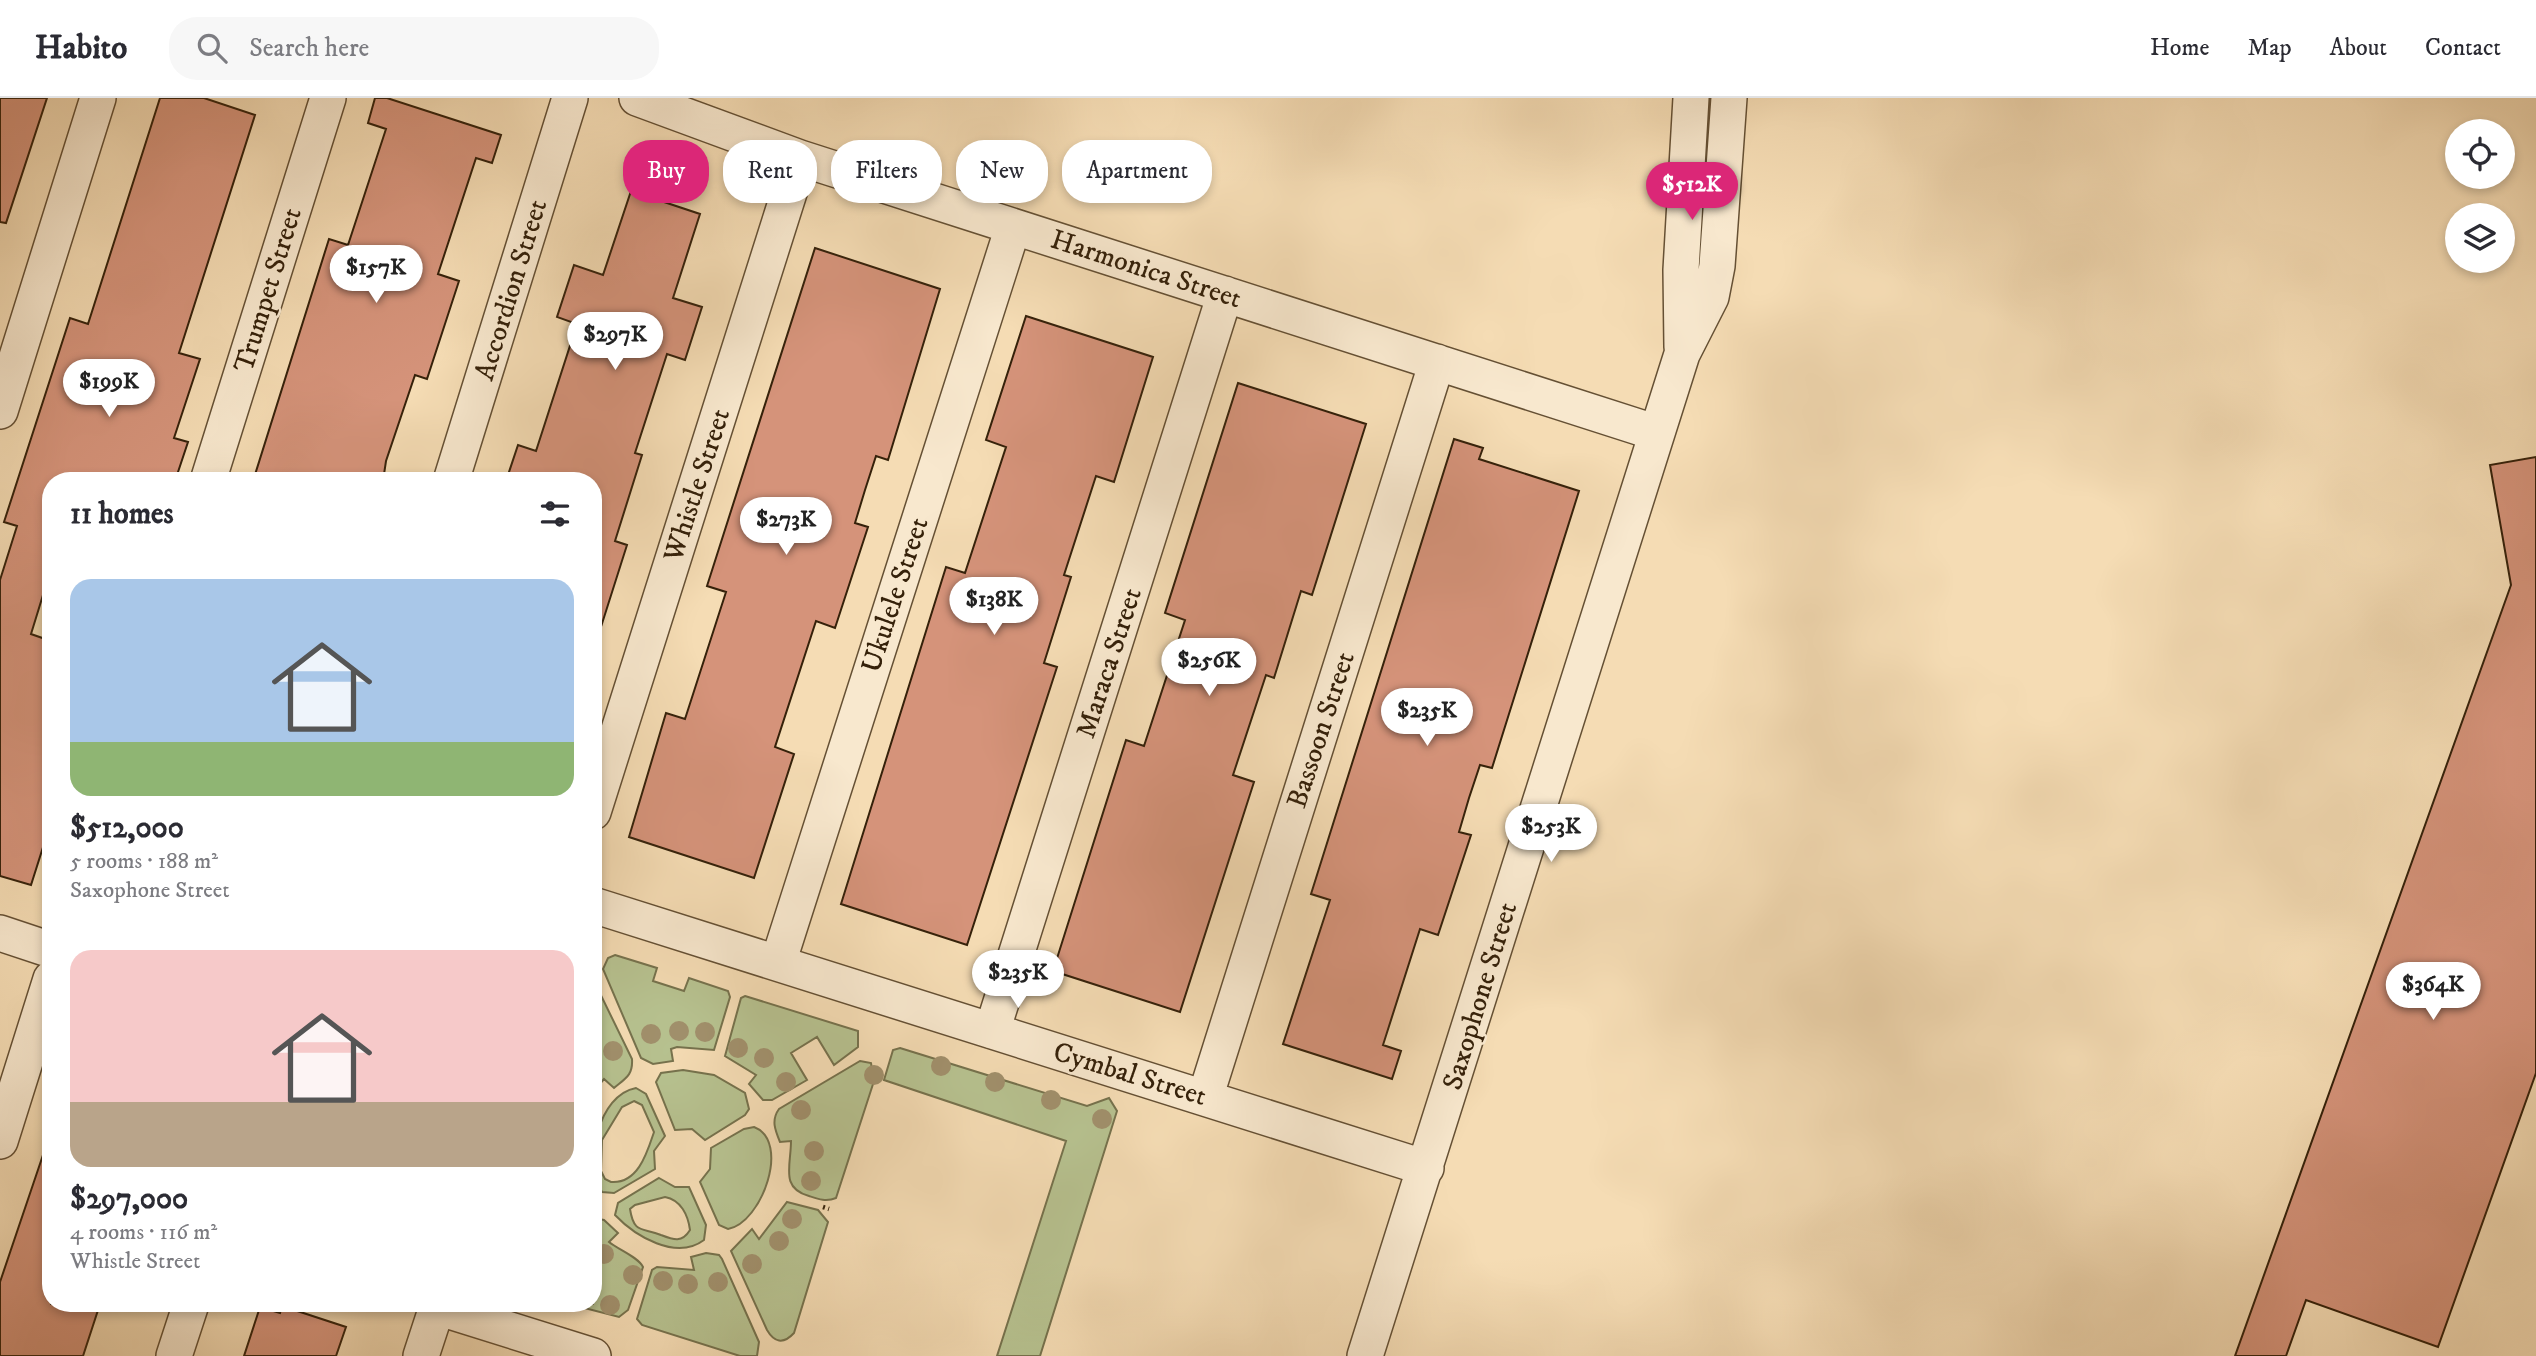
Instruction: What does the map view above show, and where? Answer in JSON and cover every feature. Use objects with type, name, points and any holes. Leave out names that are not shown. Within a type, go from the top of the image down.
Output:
[{"type":"street","points":[[0,411],[98,98]]},
{"type":"street","name":"Trumpet Street","points":[[211,472],[328,98]]},
{"type":"street","name":"Accordion Street","points":[[454,472],[570,98]]},
{"type":"street","name":"Harmonica Street","points":[[637,98],[751,140]]},
{"type":"street","name":"Saxophone Street","points":[[1682,354],[1681,270],[1692,98]]},
{"type":"street","name":"Saxophone Street","points":[[1364,1356],[1426,1168],[1682,354],[1712,297],[1717,266],[1729,98]]},
{"type":"street","name":"Harmonica Street","points":[[817,163],[1657,433]]},
{"type":"street","name":"Whistle Street","points":[[602,784],[786,203]]},
{"type":"street","name":"Ukulele Street","points":[[778,963],[1013,226]]},
{"type":"street","name":"Maraca Street","points":[[992,1031],[1225,294]]},
{"type":"street","name":"Bassoon Street","points":[[1205,1098],[1437,362]]},
{"type":"street","name":"Cymbal Street","points":[[602,908],[1426,1168]]},
{"type":"street","points":[[0,933],[42,947]]},
{"type":"street","points":[[0,1141],[42,1008]]},
{"type":"street","points":[[174,1356],[188,1312]]},
{"type":"street","points":[[421,1356],[435,1312]]},
{"type":"street","points":[[458,1312],[593,1356]]},
{"type":"path","points":[[822,1207],[829,1209]]},
{"type":"green space","points":[[615,955],[657,968],[653,981],[684,991],[689,978],[728,991],[730,997],[714,1050],[677,1047],[671,1049],[673,1061],[653,1064],[641,1058],[603,969],[608,958]]},
{"type":"green space","points":[[745,996],[858,1031],[858,1047],[834,1065],[817,1037],[791,1053],[807,1080],[772,1100],[763,1100],[749,1084],[756,1075],[725,1056],[741,998]]},
{"type":"green space","points":[[602,997],[632,1059],[628,1076],[614,1088],[604,1079],[602,1081]]},
{"type":"green space","points":[[900,1048],[1087,1106],[1109,1098],[1117,1111],[1040,1356],[997,1356],[1066,1141],[884,1080],[893,1050]]},
{"type":"green space","points":[[860,1061],[871,1063],[874,1081],[836,1198],[822,1200],[812,1197],[794,1188],[791,1182],[791,1141],[780,1142],[775,1117],[779,1109]]},
{"type":"green space","points":[[683,1070],[714,1075],[745,1093],[749,1109],[745,1115],[705,1140],[692,1129],[675,1130],[656,1082],[661,1073]]},
{"type":"green space","points":[[636,1088],[646,1094],[665,1136],[654,1151],[655,1169],[614,1193],[602,1192],[602,1173],[605,1179],[611,1182],[628,1178],[635,1173],[654,1132],[642,1105],[634,1101],[622,1107],[602,1140],[602,1121],[612,1103],[623,1093]]},
{"type":"green space","points":[[754,1127],[765,1135],[770,1148],[768,1181],[752,1212],[728,1229],[719,1225],[700,1182],[710,1169],[711,1148],[744,1129]]},
{"type":"green space","points":[[659,1178],[675,1187],[689,1187],[706,1225],[704,1240],[681,1248],[656,1243],[633,1231],[615,1215],[618,1203]],"holes":[[[665,1197],[683,1209],[688,1219],[690,1230],[684,1237],[670,1238],[640,1229],[634,1223],[630,1209],[635,1205]]]},
{"type":"green space","points":[[787,1202],[818,1210],[828,1222],[794,1333],[779,1340],[767,1330],[731,1251],[752,1229],[759,1239]]},
{"type":"green space","points":[[602,1220],[618,1233],[609,1242],[633,1257],[643,1267],[628,1310],[619,1317],[600,1312],[602,1312]]},
{"type":"green space","points":[[706,1253],[719,1255],[722,1259],[759,1342],[757,1356],[740,1356],[642,1325],[637,1319],[652,1270],[657,1267],[694,1270],[691,1257]]},
{"type":"building","points":[[0,98],[47,98],[6,223],[0,222]]},
{"type":"building","points":[[160,98],[204,98],[255,115],[179,353],[200,359],[174,438],[188,442],[178,472],[42,472],[42,598],[31,634],[42,638],[42,850],[31,885],[0,876],[0,580],[17,526],[4,522],[70,318],[88,324]]},
{"type":"building","points":[[375,98],[387,98],[501,135],[492,163],[476,158],[438,274],[459,281],[427,379],[415,375],[384,472],[256,472],[329,239],[348,245],[386,129],[368,123]]},
{"type":"building","points":[[627,203],[667,203],[700,214],[673,298],[702,307],[685,360],[667,354],[635,453],[642,455],[615,541],[627,545],[602,624],[602,472],[509,472],[518,445],[536,451],[577,324],[557,317],[574,265],[603,275]]},
{"type":"building","points":[[815,248],[940,289],[888,460],[876,456],[865,490],[855,523],[868,527],[835,628],[816,621],[775,747],[794,754],[754,878],[629,837],[666,713],[685,719],[726,592],[707,586]]},
{"type":"building","points":[[1026,316],[1153,357],[1114,482],[1096,476],[1064,575],[1071,577],[1044,663],[1057,667],[967,945],[841,904],[946,567],[965,573],[1006,447],[986,440]]},
{"type":"building","points":[[1238,383],[1366,424],[1312,595],[1301,591],[1274,678],[1266,675],[1233,775],[1254,782],[1180,1012],[1053,971],[1126,740],[1144,746],[1185,620],[1165,613]]},
{"type":"building","points":[[1454,439],[1483,448],[1479,459],[1579,491],[1492,768],[1480,765],[1469,798],[1459,832],[1471,835],[1438,935],[1420,929],[1383,1045],[1401,1051],[1392,1079],[1283,1044],[1330,900],[1311,894]]},
{"type":"building","points":[[2536,457],[2536,1073],[2438,1347],[2306,1300],[2286,1356],[2235,1356],[2511,585],[2490,465]]},
{"type":"building","points":[[42,1158],[42,1312],[97,1312],[83,1356],[0,1356],[0,1282]]},
{"type":"building","points":[[258,1312],[300,1312],[346,1327],[336,1356],[244,1356]]}]
